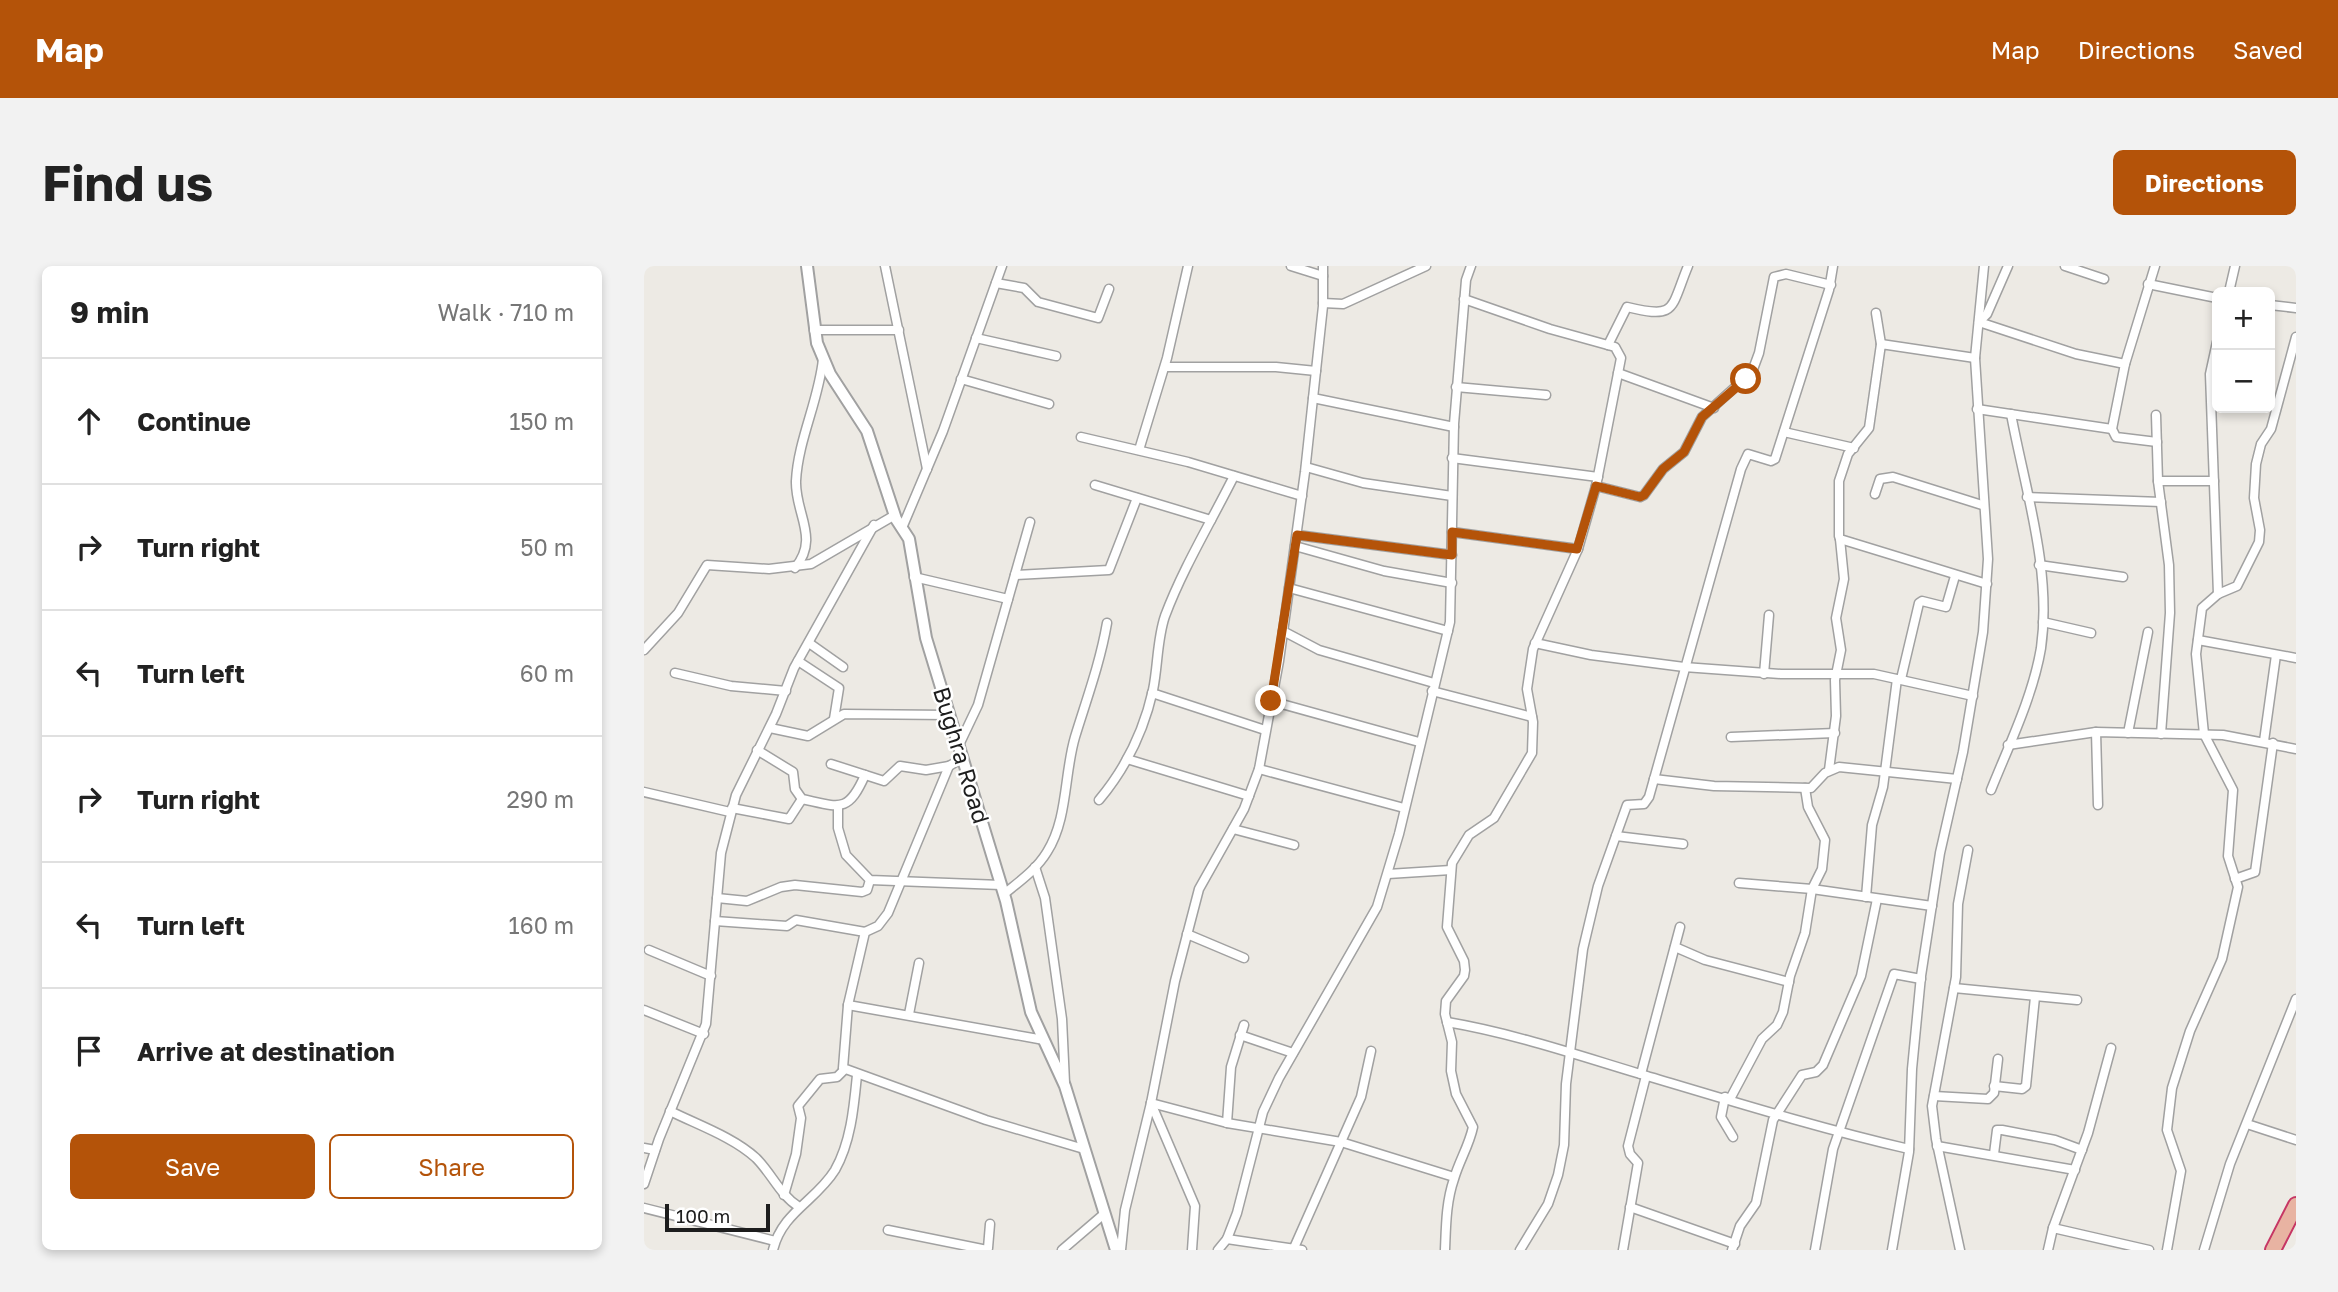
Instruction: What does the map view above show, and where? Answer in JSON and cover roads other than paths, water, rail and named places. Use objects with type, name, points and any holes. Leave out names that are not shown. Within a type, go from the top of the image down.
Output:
[{"type":"highway","points":[[2273,1250],[2296,1205]]},
{"type":"street","name":"Bughra Road","points":[[807,266],[814,330],[823,358],[867,430],[895,514],[911,544],[914,577],[926,638],[1003,889],[1031,1012],[1065,1086],[1116,1250]]},
{"type":"street","points":[[885,266],[927,469]]},
{"type":"street","points":[[902,528],[927,469],[1002,266]]},
{"type":"street","points":[[1139,450],[1165,367],[1188,266]]},
{"type":"street","points":[[1291,266],[1323,276]]},
{"type":"street","points":[[1121,1250],[1125,1210],[1199,889],[1233,829],[1259,768],[1283,631],[1306,467],[1323,303],[1323,266]]},
{"type":"street","points":[[1323,303],[1343,304],[1426,266]]},
{"type":"street","points":[[1218,1250],[1227,1239],[1264,1112],[1293,1053],[1371,918],[1388,874],[1448,631],[1452,583],[1452,458],[1456,387],[1465,280],[1471,266]]},
{"type":"street","points":[[1608,345],[1627,307],[1653,314],[1666,311],[1675,300],[1688,266]]},
{"type":"street","points":[[1520,1250],[1548,1203],[1558,1175],[1565,1137],[1566,1084],[1572,1053],[1577,984],[1587,928],[1616,836],[1627,805],[1646,803],[1745,456],[1774,461],[1831,285],[1832,266]]},
{"type":"street","points":[[1892,1250],[1909,1149],[1912,1069],[1921,979],[1932,906],[1973,696],[1987,584],[1975,358],[1984,266]]},
{"type":"street","points":[[1979,322],[1987,314],[2008,266]]},
{"type":"street","points":[[2065,266],[2104,279]]},
{"type":"street","points":[[2155,266],[2125,364],[2112,429],[2116,437],[2157,442]]},
{"type":"street","points":[[2230,287],[2235,266]]},
{"type":"street","points":[[1452,458],[1597,482],[1640,497],[1663,469],[1680,457],[1695,425],[1746,379],[1756,363],[1774,277],[1786,274],[1831,285]]},
{"type":"street","points":[[996,283],[1024,289],[1038,302],[1098,317],[1109,289]]},
{"type":"street","points":[[2148,284],[2212,297]]},
{"type":"street","points":[[1445,1250],[1446,1212],[1454,1177],[1469,1148],[1474,1128],[1456,1094],[1447,1022],[1446,1001],[1464,976],[1465,970],[1464,961],[1447,927],[1451,870],[1459,848],[1469,835],[1494,818],[1532,753],[1532,717],[1528,708],[1527,679],[1535,643],[1563,587],[1597,482],[1620,354],[1615,347],[1550,329],[1464,299]]},
{"type":"street","points":[[2275,306],[2296,308]]},
{"type":"street","points":[[1829,770],[1835,733],[1836,675],[1841,650],[1836,618],[1844,579],[1838,489],[1846,460],[1869,428],[1881,344],[1875,313]]},
{"type":"street","points":[[1979,322],[2076,354],[2125,364]]},
{"type":"street","points":[[814,330],[900,330]]},
{"type":"street","points":[[2167,1250],[2181,1171],[2167,1130],[2168,1108],[2190,1031],[2222,959],[2236,896],[2235,879],[2228,856],[2232,790],[2204,734],[2198,640],[2202,608],[2218,594],[2237,586],[2259,542],[2260,530],[2254,498],[2256,464],[2261,444],[2271,429],[2296,337]]},
{"type":"street","points":[[976,338],[1056,356]]},
{"type":"street","points":[[1881,344],[1975,358]]},
{"type":"street","points":[[2215,350],[2210,374],[2218,594]]},
{"type":"street","points":[[794,568],[805,556],[807,543],[796,483],[799,461],[821,380],[823,358]]},
{"type":"street","points":[[1165,367],[1276,367],[1316,371]]},
{"type":"street","points":[[1618,373],[1714,408]]},
{"type":"street","points":[[961,379],[1049,404]]},
{"type":"street","points":[[1456,387],[1546,395]]},
{"type":"street","points":[[1313,398],[1454,427]]},
{"type":"street","points":[[1977,409],[2112,429]]},
{"type":"street","points":[[1991,790],[2040,650],[2043,622],[2039,565],[2011,414]]},
{"type":"street","points":[[2156,415],[2158,481],[2169,565],[2170,612],[2161,734]]},
{"type":"street","points":[[1784,432],[1854,448]]},
{"type":"street","points":[[1081,437],[1139,450],[1302,496]]},
{"type":"street","points":[[1306,467],[1363,483],[1452,496]]},
{"type":"street","points":[[1100,800],[1114,785],[1127,759],[1152,693],[1165,616],[1234,476]]},
{"type":"street","points":[[1875,494],[1880,479],[1893,477],[1982,505]]},
{"type":"street","points":[[2158,481],[2214,481]]},
{"type":"street","points":[[1095,485],[1212,520]]},
{"type":"street","points":[[2027,497],[2161,502]]},
{"type":"street","points":[[1015,575],[1109,570],[1137,498]]},
{"type":"street","points":[[644,650],[678,612],[707,565],[794,568],[827,556],[895,514]]},
{"type":"street","points":[[959,746],[978,705],[989,656],[1009,599],[1030,522]]},
{"type":"street","points":[[644,1184],[670,1111],[704,1034],[723,840],[731,810],[798,661],[874,525]]},
{"type":"street","points":[[1452,532],[1577,549]]},
{"type":"street","points":[[1297,535],[1452,555]]},
{"type":"street","points":[[1840,540],[1987,584]]},
{"type":"street","points":[[1295,546],[1384,571],[1452,583]]},
{"type":"street","points":[[2039,565],[2123,577]]},
{"type":"street","points":[[1866,897],[1872,825],[1884,773],[1899,679],[1919,603],[1922,601],[1946,607],[1955,576]]},
{"type":"street","points":[[914,577],[1009,599]]},
{"type":"street","points":[[1289,588],[1448,631]]},
{"type":"street","points":[[1764,674],[1769,615]]},
{"type":"street","points":[[838,807],[838,828],[846,855],[870,880],[902,880],[1003,889],[1035,867],[1048,851],[1058,823],[1075,736],[1099,669],[1107,622]]},
{"type":"street","points":[[2043,622],[2091,633]]},
{"type":"street","points":[[1283,631],[1319,650],[1532,717]]},
{"type":"street","points":[[2128,733],[2148,632]]},
{"type":"street","points":[[2198,640],[2296,658]]},
{"type":"street","points":[[808,643],[843,667]]},
{"type":"street","points":[[1535,643],[1591,655],[1684,667],[1764,674],[1874,674],[1973,696]]},
{"type":"street","points":[[2235,879],[2255,872],[2276,655]]},
{"type":"street","points":[[798,661],[839,688],[834,719]]},
{"type":"street","points":[[675,673],[732,686],[786,691]]},
{"type":"street","points":[[1152,693],[1265,730]]},
{"type":"street","points":[[1271,701],[1419,743]]},
{"type":"street","points":[[770,728],[808,736],[834,719],[850,713],[949,715]]},
{"type":"street","points":[[2008,745],[2096,732],[2204,734],[2268,742],[2296,749]]},
{"type":"street","points":[[2096,732],[2098,804]]},
{"type":"street","points":[[1731,737],[1835,733]]},
{"type":"street","points":[[757,750],[793,772],[795,789],[802,799],[838,807],[847,804],[859,791],[865,775]]},
{"type":"street","points":[[715,921],[787,926],[796,920],[835,924],[865,932],[881,923],[902,880],[949,766],[953,760],[963,758]]},
{"type":"street","points":[[1127,759],[1249,796]]},
{"type":"street","points":[[831,764],[884,781],[900,766],[926,770],[949,766]]},
{"type":"street","points":[[1654,779],[1714,786],[1811,788],[1829,770],[1839,767],[1957,779]]},
{"type":"street","points":[[1259,768],[1404,808]]},
{"type":"street","points":[[1732,1137],[1721,1117],[1728,1098],[1762,1039],[1777,1025],[1786,1004],[1789,982],[1805,933],[1812,889],[1822,869],[1825,840],[1808,807],[1805,788]]},
{"type":"street","points":[[645,794],[789,819],[802,799]]},
{"type":"street","points":[[1233,829],[1294,845]]},
{"type":"street","points":[[1616,836],[1683,844]]},
{"type":"street","points":[[1960,1250],[1937,1146],[1934,1096],[1954,988],[1958,904],[1968,850]]},
{"type":"street","points":[[1035,867],[1045,898],[1062,1019],[1065,1086]]},
{"type":"street","points":[[1388,874],[1451,870]]},
{"type":"street","points":[[717,898],[747,901],[781,887],[795,885],[862,892],[867,890],[870,880]]},
{"type":"street","points":[[1738,883],[1812,889],[1932,906]]},
{"type":"street","points":[[1630,1206],[1733,1247],[1740,1226],[1756,1203],[1767,1161],[1767,1144],[1777,1116],[1802,1075],[1816,1072],[1823,1065],[1861,976],[1877,899]]},
{"type":"street","points":[[1623,1250],[1639,1163],[1630,1154],[1628,1146],[1680,927]]},
{"type":"street","points":[[784,1195],[796,1154],[801,1118],[798,1106],[820,1079],[837,1077],[844,1070],[848,1005],[865,932]]},
{"type":"street","points":[[1187,934],[1244,958]]},
{"type":"street","points":[[1675,947],[1705,961],[1789,982]]},
{"type":"street","points":[[649,950],[711,976]]},
{"type":"street","points":[[909,1014],[919,963]]},
{"type":"street","points":[[1815,1250],[1829,1166],[1838,1133],[1894,974],[1921,979]]},
{"type":"street","points":[[1954,988],[2077,1000]]},
{"type":"street","points":[[1994,1086],[2022,1089],[2026,1086],[2035,997]]},
{"type":"street","points":[[2204,1250],[2230,1164],[2296,999]]},
{"type":"street","points":[[848,1005],[1044,1040]]},
{"type":"street","points":[[644,1010],[704,1034]]},
{"type":"street","points":[[1447,1022],[1491,1029],[1728,1098],[1777,1116],[1909,1149]]},
{"type":"street","points":[[1227,1124],[1231,1067],[1244,1025]]},
{"type":"street","points":[[1240,1035],[1293,1053]]},
{"type":"street","points":[[2048,1250],[2053,1228],[2082,1150],[2111,1048]]},
{"type":"street","points":[[1227,1239],[1296,1249],[1361,1097],[1371,1051]]},
{"type":"street","points":[[1934,1096],[1992,1097],[1998,1059]]},
{"type":"street","points":[[844,1070],[1059,1144],[1084,1149]]},
{"type":"street","points":[[644,1208],[776,1247],[783,1224],[836,1168],[850,1126],[857,1075]]},
{"type":"street","points":[[1151,1104],[1227,1124],[1342,1142],[1454,1177]]},
{"type":"street","points":[[1151,1104],[1195,1206],[1192,1250]]},
{"type":"street","points":[[670,1111],[756,1158],[784,1195],[799,1207]]},
{"type":"street","points":[[2247,1124],[2296,1140]]},
{"type":"street","points":[[1994,1154],[1997,1130],[2055,1140],[2082,1150]]},
{"type":"street","points":[[1937,1146],[2074,1170]]},
{"type":"street","points":[[644,1148],[655,1150]]},
{"type":"street","points":[[1062,1250],[1104,1214]]},
{"type":"street","points":[[888,1230],[988,1249],[990,1224]]},
{"type":"street","points":[[2053,1228],[2149,1250]]}]
